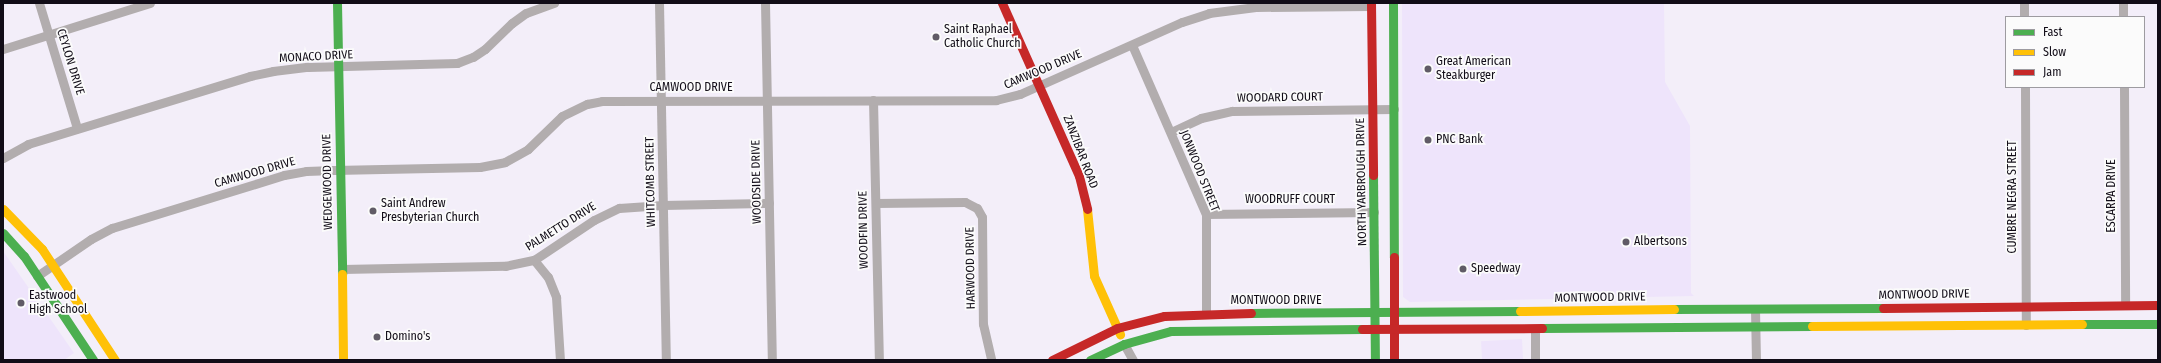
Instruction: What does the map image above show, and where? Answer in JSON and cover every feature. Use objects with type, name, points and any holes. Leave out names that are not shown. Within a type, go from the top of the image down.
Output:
[{"type":"main road","name":"WEDGEWOOD DRIVE","points":[[337,3],[343,360]]},
{"type":"main road","name":"ZANZIBAR ROAD","points":[[1002,3],[1084,191],[1088,212],[1094,276],[1101,295],[1124,344]]},
{"type":"main road","points":[[1393,3],[1394,360]]},
{"type":"main road","name":"NORTH YARBROUGH DRIVE","points":[[1371,5],[1375,360]]},
{"type":"main road","points":[[3,209],[27,232],[53,265],[115,360]]},
{"type":"main road","points":[[3,232],[24,256],[91,360],[108,349]]},
{"type":"main road","name":"MONTWOOD DRIVE","points":[[1052,360],[1117,328],[1164,316],[1206,313],[1394,313],[2158,305]]},
{"type":"main road","points":[[1090,360],[1124,344],[1149,336],[1172,332],[2158,324]]},
{"type":"street","name":"CEYLON DRIVE","points":[[39,3],[77,128]]},
{"type":"street","points":[[3,49],[150,3]]},
{"type":"street","name":"MONACO DRIVE","points":[[3,158],[28,144],[250,76],[292,68],[457,62],[473,57],[485,49],[512,23],[526,13],[554,3]]},
{"type":"street","name":"WHITCOMB STREET","points":[[659,3],[666,360]]},
{"type":"street","name":"WOODSIDE DRIVE","points":[[765,3],[772,360]]},
{"type":"street","points":[[2024,3],[2024,16]]},
{"type":"street","points":[[2123,3],[2123,16]]},
{"type":"street","name":"CAMWOOD DRIVE","points":[[37,276],[91,239],[125,223],[284,175],[306,171],[492,166],[514,158],[528,149],[553,123],[573,110],[602,101],[768,99],[996,100],[1020,94],[1182,22],[1229,9],[1256,7],[1371,5]]},
{"type":"street","name":"JONWOOD STREET","points":[[1132,45],[1206,214],[1206,313]]},
{"type":"street","name":"CUMBRE NEGRA STREET","points":[[2025,88],[2026,325]]},
{"type":"street","name":"ESCARPA DRIVE","points":[[2124,88],[2125,305]]},
{"type":"street","name":"WOODFIN DRIVE","points":[[873,100],[879,360]]},
{"type":"street","name":"WOODARD COURT","points":[[1171,132],[1201,118],[1232,111],[1394,109]]},
{"type":"street","name":"HARWOOD DRIVE","points":[[876,203],[965,202],[977,208],[982,217],[983,324],[991,360]]},
{"type":"street","name":"PALMETTO DRIVE","points":[[342,269],[504,266],[534,260],[606,213],[626,206],[663,204],[769,203]]},
{"type":"street","name":"WOODRUFF COURT","points":[[1206,214],[1374,212]]},
{"type":"street","points":[[534,260],[548,277],[556,297],[560,360]]},
{"type":"street","points":[[1755,309],[1756,360]]},
{"type":"street","points":[[1535,328],[1535,360]]},
{"type":"street","name":"ZANZIBAR ROAD","points":[[1124,344],[1133,360]]},
{"type":"shaded area","points":[[1402,3],[1664,3],[1665,82],[1690,126],[1691,293],[1694,296],[1410,302],[1403,297]]},
{"type":"shaded area","name":"Eastwood High School","points":[[3,251],[74,353],[64,360],[3,360]]},
{"type":"shaded area","points":[[1522,339],[1523,360],[1482,360],[1481,341]]},
{"type":"traffic: fast","points":[[337,3],[342,274]]},
{"type":"traffic: fast","points":[[1393,3],[1394,257]]},
{"type":"traffic: fast","points":[[1373,175],[1375,360]]},
{"type":"traffic: fast","points":[[3,233],[24,256],[93,360]]},
{"type":"traffic: fast","points":[[1674,309],[1883,308]]},
{"type":"traffic: fast","points":[[1251,313],[1520,311]]},
{"type":"traffic: fast","points":[[2082,324],[2158,324]]},
{"type":"traffic: fast","points":[[1542,328],[1812,326]]},
{"type":"traffic: fast","points":[[1090,360],[1124,344],[1171,331],[1362,329]]},
{"type":"traffic: slow","points":[[3,209],[42,249],[115,360]]},
{"type":"traffic: slow","points":[[1087,209],[1094,276],[1120,334]]},
{"type":"traffic: slow","points":[[342,274],[343,360]]},
{"type":"traffic: slow","points":[[1520,311],[1674,309]]},
{"type":"traffic: slow","points":[[1812,326],[2082,324]]},
{"type":"traffic: jam","points":[[1002,3],[1079,176],[1087,209]]},
{"type":"traffic: jam","points":[[1371,3],[1373,175]]},
{"type":"traffic: jam","points":[[1394,257],[1394,360]]},
{"type":"traffic: jam","points":[[1883,308],[2158,305]]},
{"type":"traffic: jam","points":[[1052,360],[1117,328],[1164,316],[1251,313]]},
{"type":"traffic: jam","points":[[1362,329],[1542,328]]},
{"type":"place","name":"Saint Raphael Catholic Church","points":[[936,37]]},
{"type":"place","name":"Great American Steakburger","points":[[1428,69]]},
{"type":"place","name":"PNC Bank","points":[[1428,140]]},
{"type":"place","name":"Saint Andrew Presbyterian Church","points":[[373,211]]},
{"type":"place","name":"Albertsons","points":[[1626,242]]},
{"type":"place","name":"Speedway","points":[[1463,269]]},
{"type":"place","name":"Eastwood High School","points":[[21,303]]},
{"type":"place","name":"Domino's","points":[[377,337]]}]
